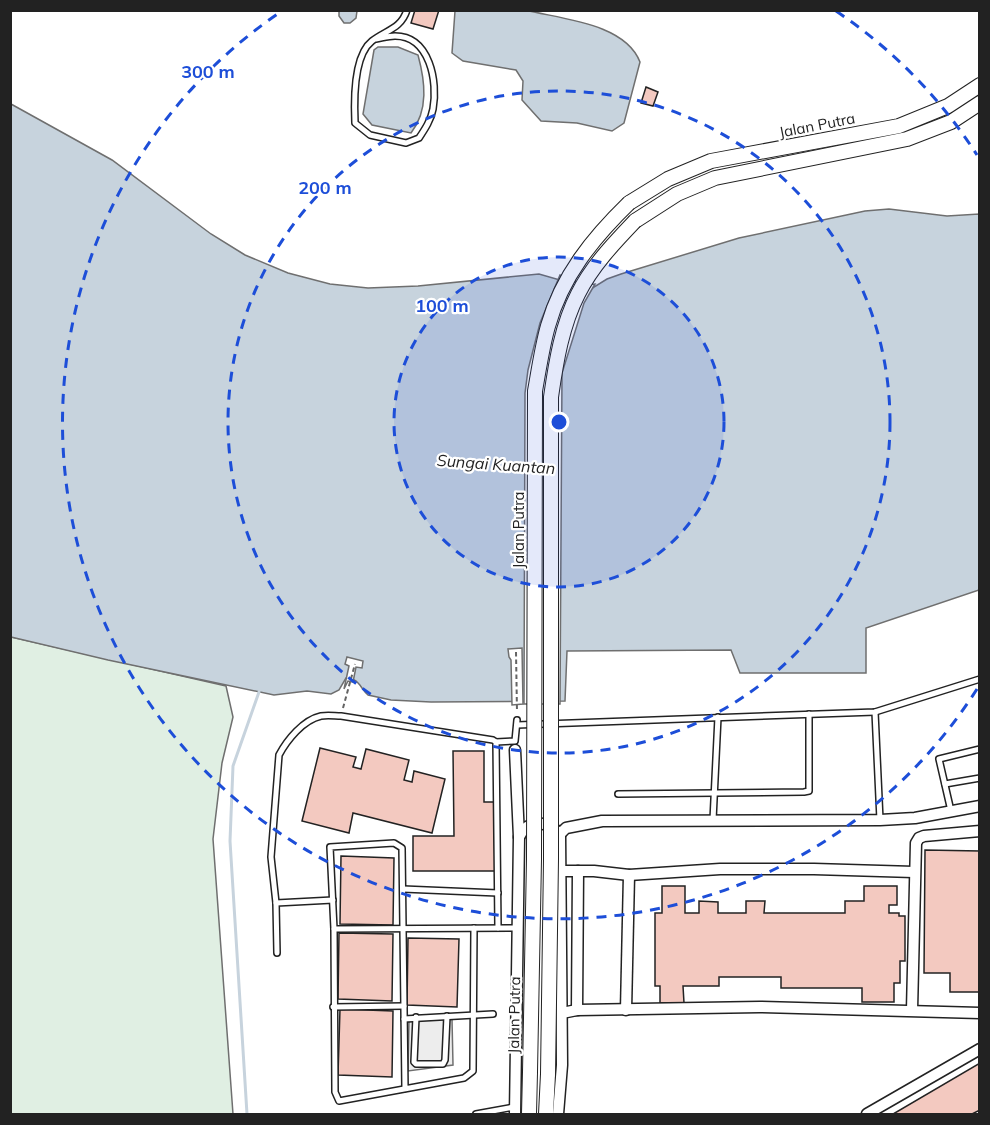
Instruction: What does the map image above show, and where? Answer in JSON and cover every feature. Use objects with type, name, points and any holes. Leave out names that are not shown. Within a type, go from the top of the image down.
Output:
[{"type":"main road","name":"Jalan Putra","points":[[529,1114],[534,859],[535,390],[548,326],[560,291],[578,260],[601,230],[629,203],[669,179],[711,161],[899,126],[948,106],[980,86]]},
{"type":"main road","name":"Jalan Putra","points":[[546,1114],[551,859],[551,396],[557,359],[578,293],[605,253],[635,221],[677,194],[715,178],[907,139],[951,122],[980,104]]},
{"type":"street","points":[[515,746],[519,837],[515,1111]]},
{"type":"street","points":[[516,799],[530,825]]},
{"type":"street","points":[[558,1114],[562,1065],[560,834],[566,828],[602,820],[713,822],[880,820],[915,818],[980,806]]},
{"type":"street","points":[[519,837],[530,825],[541,823],[547,824],[560,834]]},
{"type":"street","points":[[912,1010],[916,843],[919,838],[980,831]]},
{"type":"street","points":[[561,871],[594,871],[629,875],[720,869],[915,872]]},
{"type":"street","points":[[577,1010],[578,871]]},
{"type":"street","points":[[626,1010],[629,875]]},
{"type":"street","points":[[562,1013],[577,1010],[760,1007],[980,1013]]},
{"type":"street","points":[[872,1113],[980,1049]]},
{"type":"lane","points":[[376,39],[397,36],[411,41],[427,55],[434,82],[433,109],[419,138],[406,142],[370,135],[356,123],[354,95],[364,51],[376,39],[395,28],[404,19],[407,10]]},
{"type":"lane","points":[[277,953],[276,903],[271,857],[279,755],[285,744],[314,719],[323,716],[341,716],[493,740],[515,746],[517,722],[874,712],[980,679]]},
{"type":"lane","points":[[874,712],[880,820]]},
{"type":"lane","points":[[618,794],[809,791],[809,714]]},
{"type":"lane","points":[[713,822],[718,717]]},
{"type":"lane","points":[[496,742],[498,928]]},
{"type":"lane","points":[[951,811],[939,759],[980,749]]},
{"type":"lane","points":[[945,784],[980,777]]},
{"type":"lane","points":[[405,1089],[402,848],[394,843],[330,847],[334,929],[335,1092],[339,1101],[405,1089],[464,1078],[473,1071],[474,928]]},
{"type":"lane","points":[[403,889],[498,893]]},
{"type":"lane","points":[[276,903],[333,900]]},
{"type":"lane","points":[[334,929],[518,927]]},
{"type":"lane","points":[[333,1007],[404,1006]]},
{"type":"lane","points":[[404,1019],[493,1014]]},
{"type":"lane","points":[[416,1017],[414,1062],[443,1064],[447,1016]]},
{"type":"lane","points":[[476,1114],[515,1111]]},
{"type":"path","points":[[516,652],[517,722]]},
{"type":"path","points":[[342,712],[355,664]]},
{"type":"green space","points":[[11,637],[226,686],[233,717],[222,763],[213,839],[233,1114],[11,1114]]},
{"type":"shaded area","points":[[452,1019],[453,1065],[408,1071],[409,1020]]},
{"type":"water","points":[[525,10],[573,20],[607,31],[632,49],[640,62],[624,123],[612,131],[577,123],[541,121],[522,100],[523,81],[516,70],[463,61],[452,53],[455,11]]},
{"type":"water","points":[[339,11],[357,11],[356,18],[350,23],[344,23],[339,16]]},
{"type":"water","points":[[378,47],[398,47],[418,55],[424,95],[421,115],[411,133],[372,125],[363,114],[374,50]]},
{"type":"water","name":"Sungai Kuantan","points":[[11,104],[112,160],[211,234],[245,255],[288,273],[330,284],[368,288],[418,286],[539,274],[591,289],[621,274],[739,238],[865,211],[889,209],[947,216],[979,214],[979,590],[866,628],[866,673],[740,673],[731,650],[567,651],[565,701],[391,700],[368,695],[357,682],[350,678],[346,678],[339,690],[331,694],[307,691],[274,695],[11,637]]},
{"type":"pier","points":[[560,275],[583,285],[595,284],[584,303],[562,373],[560,704],[524,704],[525,393],[528,370],[540,323]]},
{"type":"pier","points":[[522,648],[523,704],[512,705],[511,660],[508,649]]},
{"type":"pier","points":[[347,657],[363,661],[362,668],[356,667],[353,682],[348,681],[344,689],[349,666],[345,664]]},
{"type":"building","points":[[415,10],[439,10],[433,29],[411,23]]},
{"type":"building","points":[[646,87],[658,92],[653,106],[641,103]]},
{"type":"building","points":[[320,748],[356,757],[353,767],[361,769],[366,749],[409,760],[404,780],[412,782],[414,771],[445,779],[432,833],[353,813],[349,833],[302,821]]},
{"type":"building","points":[[453,751],[484,751],[484,802],[494,802],[495,871],[413,871],[413,836],[454,836]]},
{"type":"building","points":[[925,850],[980,851],[980,992],[950,992],[950,973],[924,973]]},
{"type":"building","points":[[341,856],[394,858],[393,925],[340,924]]},
{"type":"building","points":[[662,886],[685,886],[685,913],[699,913],[699,901],[718,902],[718,913],[746,913],[746,901],[765,901],[764,913],[845,913],[845,901],[864,901],[864,886],[897,886],[897,905],[889,905],[889,913],[899,913],[899,916],[905,916],[905,961],[900,961],[900,983],[894,983],[894,1002],[862,1002],[862,988],[781,988],[781,977],[719,977],[719,986],[683,986],[684,1003],[660,1003],[660,986],[655,986],[655,913],[662,913]]},
{"type":"building","points":[[339,933],[393,934],[392,1001],[338,999]]},
{"type":"building","points":[[408,938],[459,939],[457,1007],[407,1005]]},
{"type":"building","points":[[340,1009],[393,1011],[392,1077],[338,1075]]},
{"type":"building","points":[[980,1063],[980,1110],[972,1114],[893,1114]]},
{"type":"waterway","points":[[247,1114],[230,841],[233,766],[259,692]]}]
